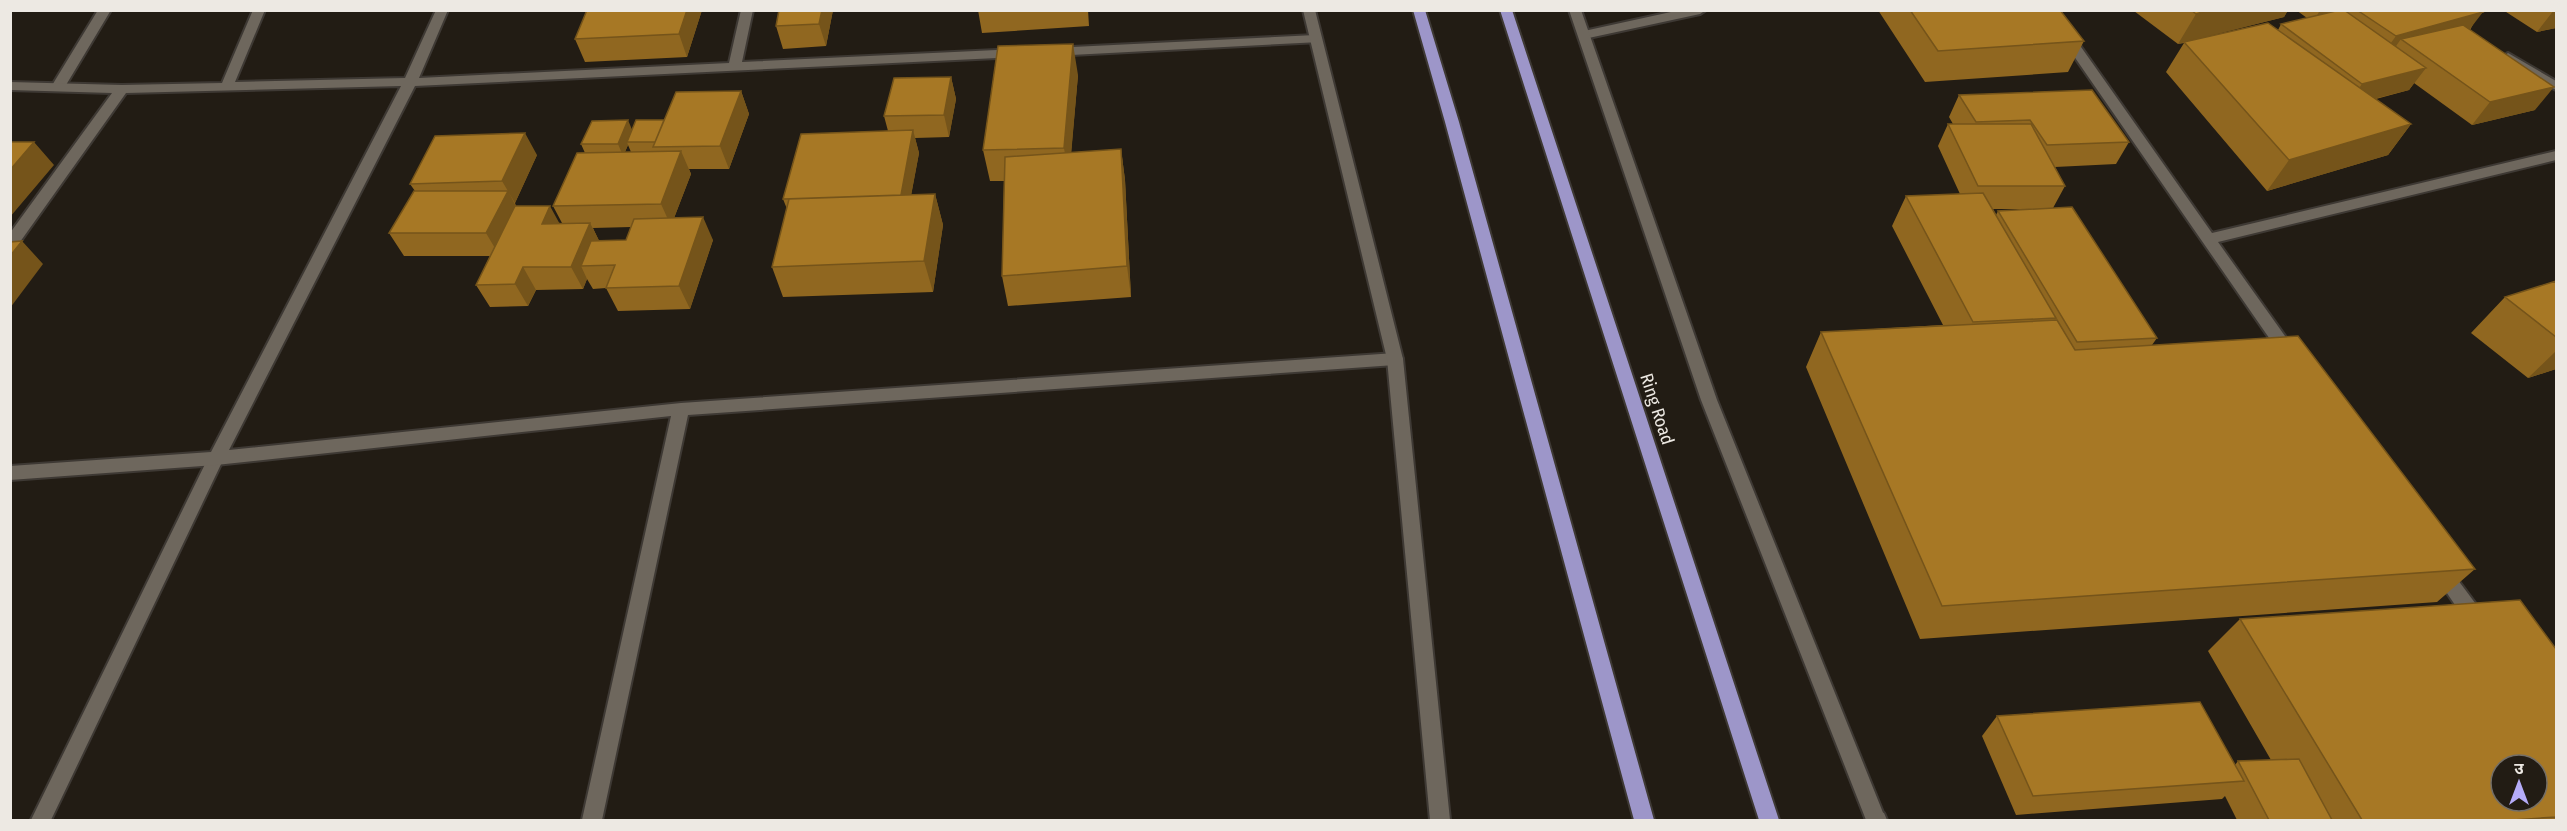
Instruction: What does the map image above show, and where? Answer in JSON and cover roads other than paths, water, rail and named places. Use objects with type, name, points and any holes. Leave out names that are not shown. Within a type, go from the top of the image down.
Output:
[{"type":"highway","points":[[1419,10],[1452,122],[1644,820]]},
{"type":"highway","name":"Ring Road","points":[[1506,10],[1769,820]]},
{"type":"street","points":[[58,87],[105,10]]},
{"type":"street","points":[[227,86],[259,10]]},
{"type":"street","points":[[41,820],[216,458],[410,82],[442,10]]},
{"type":"street","points":[[735,68],[747,10]]},
{"type":"street","points":[[1309,10],[1395,359],[1440,820]]},
{"type":"street","points":[[1575,10],[1709,400],[1877,820]]},
{"type":"street","points":[[1584,35],[1700,10]]},
{"type":"street","points":[[2048,10],[2298,366]]},
{"type":"street","points":[[10,86],[122,89],[410,82],[1315,39]]},
{"type":"street","points":[[2495,49],[2556,86]]},
{"type":"street","points":[[10,245],[122,89]]},
{"type":"street","points":[[2208,238],[2556,156]]},
{"type":"street","points":[[10,472],[216,458],[681,409],[1395,359]]},
{"type":"street","points":[[592,820],[681,409]]},
{"type":"street","points":[[2429,553],[2484,631]]}]
